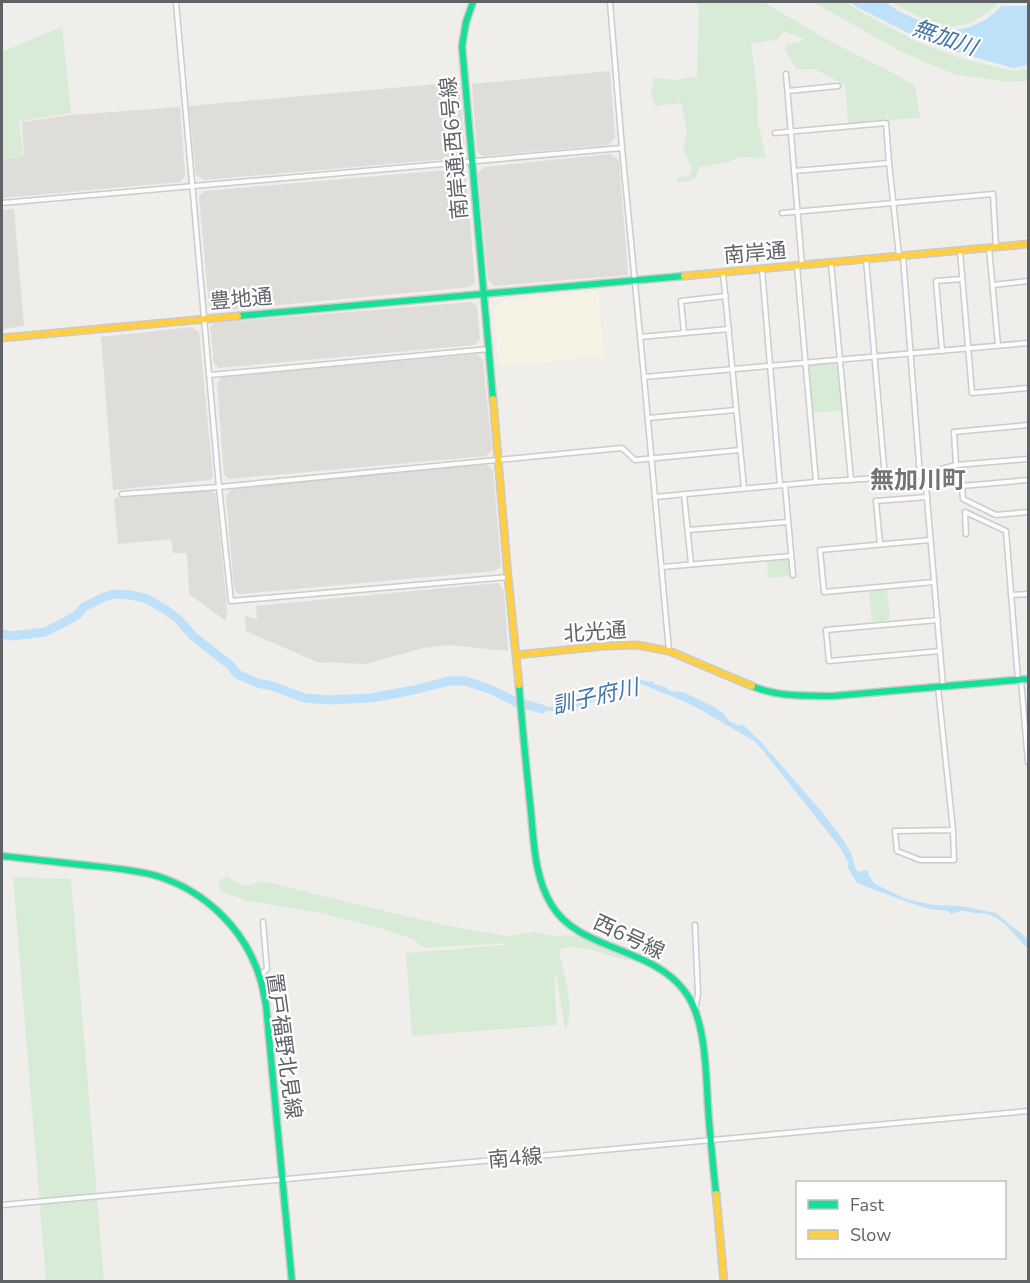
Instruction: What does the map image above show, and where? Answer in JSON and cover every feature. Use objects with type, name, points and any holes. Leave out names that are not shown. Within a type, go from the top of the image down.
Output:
[{"type":"street","points":[[176,2],[231,601],[508,577]]},
{"type":"street","name":"南岸通;西6号線","points":[[473,2],[466,22],[462,46],[484,294]]},
{"type":"street","points":[[610,2],[621,148],[669,651]]},
{"type":"street","points":[[786,74],[797,211],[804,364],[816,482]]},
{"type":"street","points":[[788,91],[838,86]]},
{"type":"street","points":[[775,133],[886,123],[922,476],[927,497],[938,620],[941,687],[953,830],[954,860],[920,860],[897,851],[895,831],[953,830]]},
{"type":"street","points":[[2,203],[621,148]]},
{"type":"street","points":[[794,171],[889,163]]},
{"type":"street","points":[[782,213],[993,194],[993,285],[998,345]]},
{"type":"street","name":"南岸通","points":[[484,294],[1029,244]]},
{"type":"street","points":[[960,251],[972,393],[1029,388]]},
{"type":"street","points":[[866,259],[885,478]]},
{"type":"street","points":[[831,263],[851,480]]},
{"type":"street","points":[[762,269],[770,366],[793,575]]},
{"type":"street","points":[[723,273],[744,488]]},
{"type":"street","points":[[942,351],[936,281],[962,279]]},
{"type":"street","points":[[993,285],[1029,281]]},
{"type":"street","points":[[484,294],[516,655]]},
{"type":"street","name":"豊地通","points":[[2,338],[484,294]]},
{"type":"street","points":[[684,333],[681,301],[726,296]]},
{"type":"street","points":[[640,337],[729,329]]},
{"type":"street","points":[[644,377],[1029,343]]},
{"type":"street","points":[[210,375],[489,349]]},
{"type":"street","points":[[648,418],[736,410]]},
{"type":"street","points":[[956,465],[954,432],[1029,425]]},
{"type":"street","points":[[122,494],[219,487],[622,448],[635,460],[740,450]]},
{"type":"street","points":[[655,497],[816,482],[922,476],[956,465],[1029,459]]},
{"type":"street","points":[[1029,480],[962,486],[963,499],[996,515],[1029,512]]},
{"type":"street","points":[[684,494],[691,564]]},
{"type":"street","points":[[880,544],[876,501],[927,497]]},
{"type":"street","points":[[966,534],[965,512],[1006,531],[1011,595],[1023,679],[1029,762]]},
{"type":"street","points":[[688,530],[788,522]]},
{"type":"street","points":[[930,540],[820,550],[824,592],[934,582]]},
{"type":"street","points":[[662,567],[791,556]]},
{"type":"street","points":[[1011,595],[1029,594]]},
{"type":"street","points":[[938,620],[826,630],[829,661],[940,651]]},
{"type":"street","name":"北光通","points":[[516,655],[637,645],[669,651],[761,690],[801,696],[833,696],[1023,679]]},
{"type":"street","name":"西6号線","points":[[516,655],[537,872],[547,898],[557,913],[584,935],[643,958],[661,969],[680,986],[695,1010],[700,1032],[724,1281]]},
{"type":"street","name":"置戸福野北見線","points":[[2,856],[135,870],[158,876],[177,883],[203,899],[228,921],[244,942],[260,976],[266,1005],[292,1281]]},
{"type":"street","points":[[260,976],[267,969],[263,922]]},
{"type":"street","points":[[695,925],[698,994],[695,1010]]},
{"type":"street","name":"南4線","points":[[2,1205],[1029,1111]]},
{"type":"shaded area","points":[[610,71],[615,137],[609,145],[483,156],[477,152],[472,84]]},
{"type":"shaded area","points":[[459,82],[465,149],[458,158],[204,180],[196,175],[189,106]]},
{"type":"shaded area","points":[[180,107],[185,175],[180,182],[2,198],[2,159],[24,156],[22,122],[71,115]]},
{"type":"shaded area","points":[[610,154],[619,160],[628,275],[494,286],[488,279],[478,172],[485,167]]},
{"type":"shaded area","points":[[459,169],[466,175],[475,282],[470,287],[216,311],[209,306],[199,196],[205,191]]},
{"type":"shaded area","points":[[14,209],[24,326],[2,329],[2,210]]},
{"type":"shaded area","points":[[598,291],[604,356],[499,366],[494,311],[503,300]]},
{"type":"shaded area","points":[[471,302],[477,306],[480,339],[475,345],[219,368],[214,364],[210,327],[214,323]]},
{"type":"shaded area","points":[[192,327],[199,332],[213,477],[210,480],[113,490],[101,337]]},
{"type":"shaded area","points":[[477,354],[483,360],[492,450],[486,456],[229,479],[224,474],[217,383],[222,377]]},
{"type":"shaded area","points":[[486,464],[493,470],[501,566],[495,571],[239,594],[234,589],[226,496],[232,489]]},
{"type":"shaded area","points":[[211,490],[216,494],[227,609],[226,621],[189,594],[187,553],[173,553],[171,539],[118,544],[114,498]]},
{"type":"shaded area","points":[[498,583],[504,591],[508,651],[449,645],[423,648],[366,664],[317,662],[246,631],[245,616],[257,619],[256,606]]},
{"type":"green space","points":[[696,2],[763,2],[828,40],[915,86],[920,118],[888,120],[886,111],[886,123],[848,126],[844,84],[814,69],[797,70],[785,49],[786,44],[800,42],[804,39],[784,31],[777,40],[751,43],[758,124],[766,158],[739,157],[729,162],[699,167],[695,178],[677,182],[677,178],[689,176],[692,169],[683,148],[687,130],[681,103],[655,106],[651,93],[654,78],[676,80],[697,76],[699,7]]},
{"type":"green space","points":[[813,2],[846,2],[917,42],[963,59],[1013,71],[1028,69],[1028,81],[1009,82],[953,74],[900,51]]},
{"type":"green space","points":[[890,2],[999,3],[972,23],[949,27],[918,16]]},
{"type":"green space","points":[[62,27],[71,113],[19,121],[23,156],[2,158],[2,52]]},
{"type":"green space","points":[[835,363],[841,411],[812,413],[808,368],[810,365]]},
{"type":"green space","points":[[788,559],[790,576],[768,578],[767,561]]},
{"type":"green space","points":[[887,589],[890,620],[872,622],[869,591]]},
{"type":"green space","points":[[13,877],[71,879],[104,1281],[46,1281]]},
{"type":"green space","points":[[228,877],[246,886],[263,881],[444,925],[499,935],[511,936],[534,932],[553,936],[575,935],[634,959],[631,961],[578,947],[559,949],[568,990],[570,1012],[565,1029],[557,978],[554,976],[557,1025],[412,1036],[406,953],[507,945],[506,943],[424,948],[413,939],[380,928],[320,913],[249,901],[222,892],[218,885],[221,879]]},
{"type":"water","name":"無加川","points":[[849,2],[886,2],[898,11],[918,20],[954,30],[968,28],[987,19],[1002,6],[1028,6],[1028,65],[1013,68],[932,45]]},
{"type":"water","name":"訓子府川","points":[[634,679],[654,682],[670,691],[683,692],[712,706],[723,713],[729,721],[740,726],[742,724],[762,743],[822,812],[851,853],[856,870],[868,871],[875,884],[904,898],[919,902],[960,906],[996,913],[1028,939],[1028,949],[1005,924],[994,916],[963,911],[951,914],[948,911],[930,909],[857,883],[847,866],[849,864],[841,849],[761,748],[754,741],[683,701],[639,683],[614,688],[609,696],[572,709],[529,710],[529,705],[552,707],[572,704]]},
{"type":"waterway","name":"訓子府川","points":[[2,634],[12,636],[45,632],[104,597],[114,594],[130,595],[145,598],[166,610],[178,619],[193,636],[230,665],[237,674],[257,683],[305,698],[328,700],[371,698],[449,681],[466,681],[516,702],[542,709]]},
{"type":"traffic: fast","points":[[473,2],[466,22],[462,46],[493,399]]},
{"type":"traffic: fast","points":[[238,316],[684,276]]},
{"type":"traffic: fast","points":[[752,686],[782,694],[833,696],[1028,679]]},
{"type":"traffic: fast","points":[[519,685],[535,855],[545,892],[558,914],[567,923],[588,936],[657,967],[671,977],[688,996],[694,1007],[702,1035],[716,1194]]},
{"type":"traffic: fast","points":[[2,856],[141,872],[157,876],[191,891],[207,902],[221,914],[244,944],[260,978],[266,1005],[292,1282]]},
{"type":"traffic: slow","points":[[684,276],[1028,244]]},
{"type":"traffic: slow","points":[[2,338],[238,316]]},
{"type":"traffic: slow","points":[[493,399],[519,685]]},
{"type":"traffic: slow","points":[[516,655],[637,645],[669,651],[752,686]]},
{"type":"traffic: slow","points":[[716,1194],[724,1282]]},
{"type":"district","name":"無加川町","points":[[918,480]]}]
